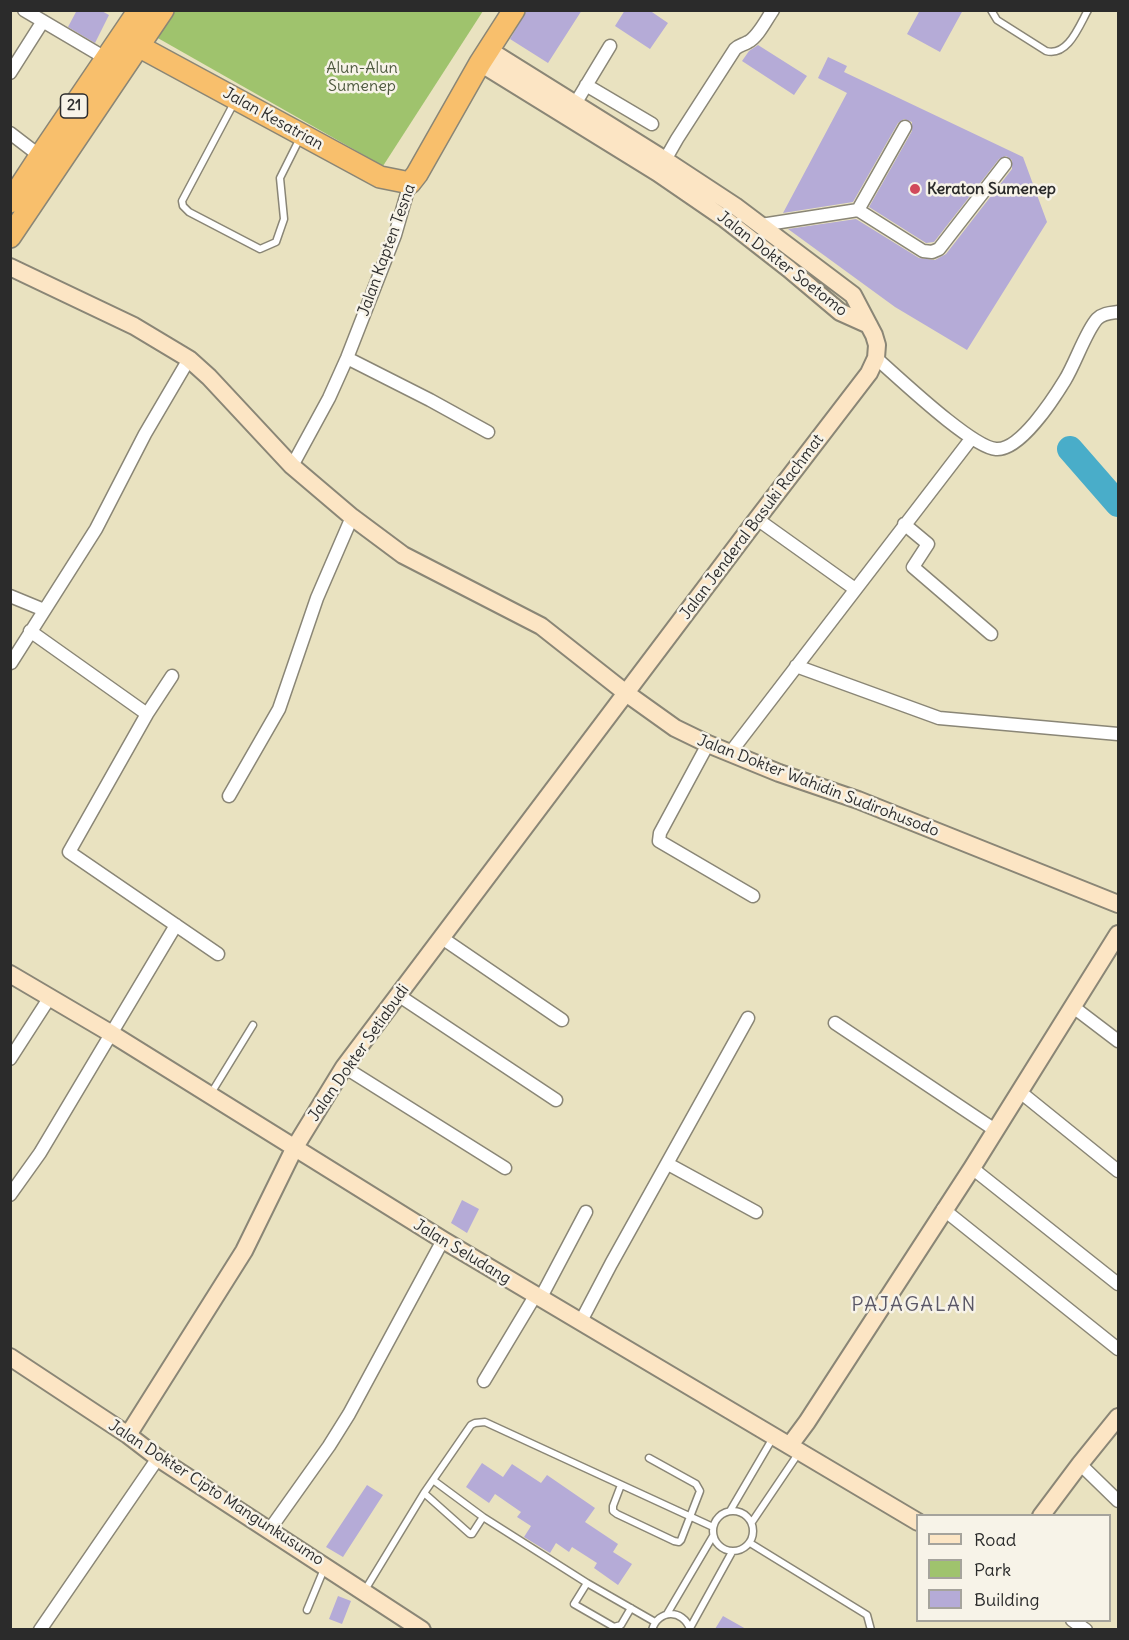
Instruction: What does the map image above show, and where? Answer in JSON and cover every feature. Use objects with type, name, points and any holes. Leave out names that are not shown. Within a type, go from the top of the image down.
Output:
[{"type":"highway","name":"21","points":[[10,202],[139,10]]},
{"type":"highway","name":"21","points":[[10,237],[163,10]]},
{"type":"highway","name":"Jalan Kapten Tesna","points":[[410,183],[484,56],[514,10]]},
{"type":"highway","name":"Jalan Kesatrian","points":[[140,47],[380,177],[410,183]]},
{"type":"street","points":[[24,10],[107,59]]},
{"type":"street","points":[[662,166],[735,49],[755,37],[773,10]]},
{"type":"street","points":[[10,73],[43,21]]},
{"type":"street","points":[[570,110],[610,46]]},
{"type":"street","name":"Jalan Dokter Soetomo","points":[[484,56],[761,225],[853,295],[868,325]]},
{"type":"street","points":[[586,85],[652,124]]},
{"type":"street","points":[[858,210],[905,127]]},
{"type":"street","points":[[10,133],[40,156]]},
{"type":"street","points":[[751,239],[761,225],[858,210],[923,251],[932,252],[939,249],[1005,164]]},
{"type":"street","name":"Jalan Dokter Soetomo","points":[[662,166],[840,312],[868,325]]},
{"type":"street","name":"Jalan Kapten Tesna","points":[[292,466],[329,398],[347,358],[394,235],[410,183]]},
{"type":"street","name":"Jalan Dokter Wahidin Sudirohusodo","points":[[10,267],[134,327],[189,359],[209,377],[292,466],[352,517],[403,555],[541,626],[626,693],[675,728],[779,773],[858,800],[1119,904]]},
{"type":"street","points":[[868,325],[877,345],[876,358],[971,439],[997,449],[1020,439],[1065,381],[1096,320],[1108,313],[1119,312]]},
{"type":"street","points":[[347,358],[488,432]]},
{"type":"street","name":"Jalan Jenderal Basuki Rachmat","points":[[626,693],[869,373],[876,358]]},
{"type":"street","points":[[11,663],[96,529],[145,434],[189,359]]},
{"type":"street","points":[[730,753],[971,439]]},
{"type":"street","points":[[229,796],[279,709],[317,598],[352,517]]},
{"type":"street","points":[[757,519],[855,589]]},
{"type":"street","points":[[904,525],[928,544],[913,567],[991,634]]},
{"type":"street","points":[[10,596],[44,610]]},
{"type":"street","points":[[30,631],[147,714]]},
{"type":"street","points":[[796,666],[939,718],[1119,734]]},
{"type":"street","points":[[172,676],[147,714],[69,852],[218,954]]},
{"type":"street","name":"Jalan Dokter Setiabudi","points":[[128,1436],[244,1251],[295,1148],[344,1067],[626,693]]},
{"type":"street","points":[[708,744],[660,834],[659,841],[753,896]]},
{"type":"street","points":[[10,1194],[40,1152],[176,925]]},
{"type":"street","points":[[794,1448],[807,1422],[943,1209],[972,1168],[1119,934]]},
{"type":"street","points":[[442,938],[562,1020]]},
{"type":"street","name":"Jalan Seludang","points":[[10,974],[112,1034],[538,1298],[916,1521]]},
{"type":"street","points":[[398,995],[556,1100]]},
{"type":"street","points":[[10,1059],[50,997]]},
{"type":"street","points":[[1072,1006],[1119,1041]]},
{"type":"street","points":[[580,1323],[747,1018]]},
{"type":"street","points":[[835,1023],[995,1130]]},
{"type":"street","points":[[344,1067],[505,1168]]},
{"type":"street","points":[[1019,1091],[1119,1171]]},
{"type":"street","points":[[668,1164],[756,1212]]},
{"type":"street","points":[[972,1168],[1119,1284]]},
{"type":"street","points":[[943,1209],[1119,1349]]},
{"type":"street","points":[[484,1381],[538,1298],[586,1212]]},
{"type":"street","points":[[270,1529],[349,1414],[443,1240]]},
{"type":"street","name":"Jalan Dokter Cipto Mangunkusumo","points":[[10,1357],[158,1458],[365,1591],[415,1628]]},
{"type":"street","points":[[1042,1514],[1119,1417]]},
{"type":"street","points":[[40,1629],[158,1458]]},
{"type":"street","points":[[1080,1464],[1119,1501]]},
{"type":"lane","points":[[991,10],[996,20],[1053,53],[1060,51],[1068,44],[1088,11]]},
{"type":"lane","points":[[236,99],[182,201],[183,206],[189,212],[260,249],[276,242],[284,219],[280,178],[302,135]]},
{"type":"lane","points":[[210,1095],[253,1024]]},
{"type":"lane","points":[[365,1591],[424,1493],[471,1425],[480,1422],[486,1422],[713,1527]]},
{"type":"lane","points":[[652,1629],[655,1622],[667,1614],[713,1536],[713,1527],[720,1516],[730,1511],[774,1436]]},
{"type":"lane","points":[[752,1522],[794,1448]]},
{"type":"lane","points":[[621,1485],[613,1511],[679,1542],[700,1491],[698,1486],[649,1458]]},
{"type":"lane","points":[[433,1480],[483,1517],[655,1622]]},
{"type":"lane","points":[[424,1493],[470,1534],[483,1517]]},
{"type":"lane","points":[[713,1536],[720,1547],[732,1552],[742,1550],[750,1543],[754,1533],[752,1522],[743,1513],[730,1511]]},
{"type":"lane","points":[[750,1543],[867,1615],[871,1629]]},
{"type":"lane","points":[[690,1629],[732,1552]]},
{"type":"lane","points":[[308,1610],[326,1566]]},
{"type":"lane","points":[[587,1582],[574,1604],[609,1625],[618,1626],[631,1608]]},
{"type":"lane","points":[[667,1614],[684,1618],[690,1629]]},
{"type":"green space","name":"Alun-Alun Sumenep","points":[[173,11],[483,11],[383,166],[156,37]]},
{"type":"building","points":[[77,10],[100,10],[109,15],[95,43],[68,27]]},
{"type":"building","points":[[527,10],[582,10],[548,63],[510,39]]},
{"type":"building","points":[[625,10],[649,10],[668,23],[650,49],[615,26]]},
{"type":"building","points":[[920,10],[963,10],[940,52],[907,34]]},
{"type":"building","points":[[758,45],[807,76],[794,95],[742,61],[749,51]]},
{"type":"building","name":"Keraton Sumenep","points":[[828,57],[847,66],[844,72],[1023,157],[1047,222],[967,350],[895,307],[788,229],[856,219],[919,258],[935,260],[946,254],[1012,169],[1012,160],[1006,156],[999,159],[934,242],[926,243],[869,207],[912,131],[912,122],[904,119],[898,123],[853,202],[783,213],[847,93],[818,78]]},
{"type":"building","points":[[462,1200],[479,1209],[467,1233],[451,1223]]},
{"type":"building","points":[[482,1463],[503,1477],[512,1464],[541,1483],[547,1475],[595,1508],[585,1522],[618,1544],[613,1552],[632,1564],[618,1585],[594,1568],[597,1563],[572,1547],[569,1552],[556,1543],[550,1553],[524,1537],[531,1526],[517,1517],[521,1512],[495,1494],[489,1503],[466,1487]]},
{"type":"building","points":[[367,1485],[383,1495],[343,1557],[326,1547]]},
{"type":"building","points":[[338,1596],[351,1601],[342,1624],[329,1619]]},
{"type":"building","points":[[723,1616],[746,1629],[715,1629]]},
{"type":"waterway","points":[[1070,449],[1118,504]]},
{"type":"place","name":"Keraton Sumenep","points":[[915,189]]},
{"type":"district","name":"PAJAGALAN","points":[[914,1305]]}]
